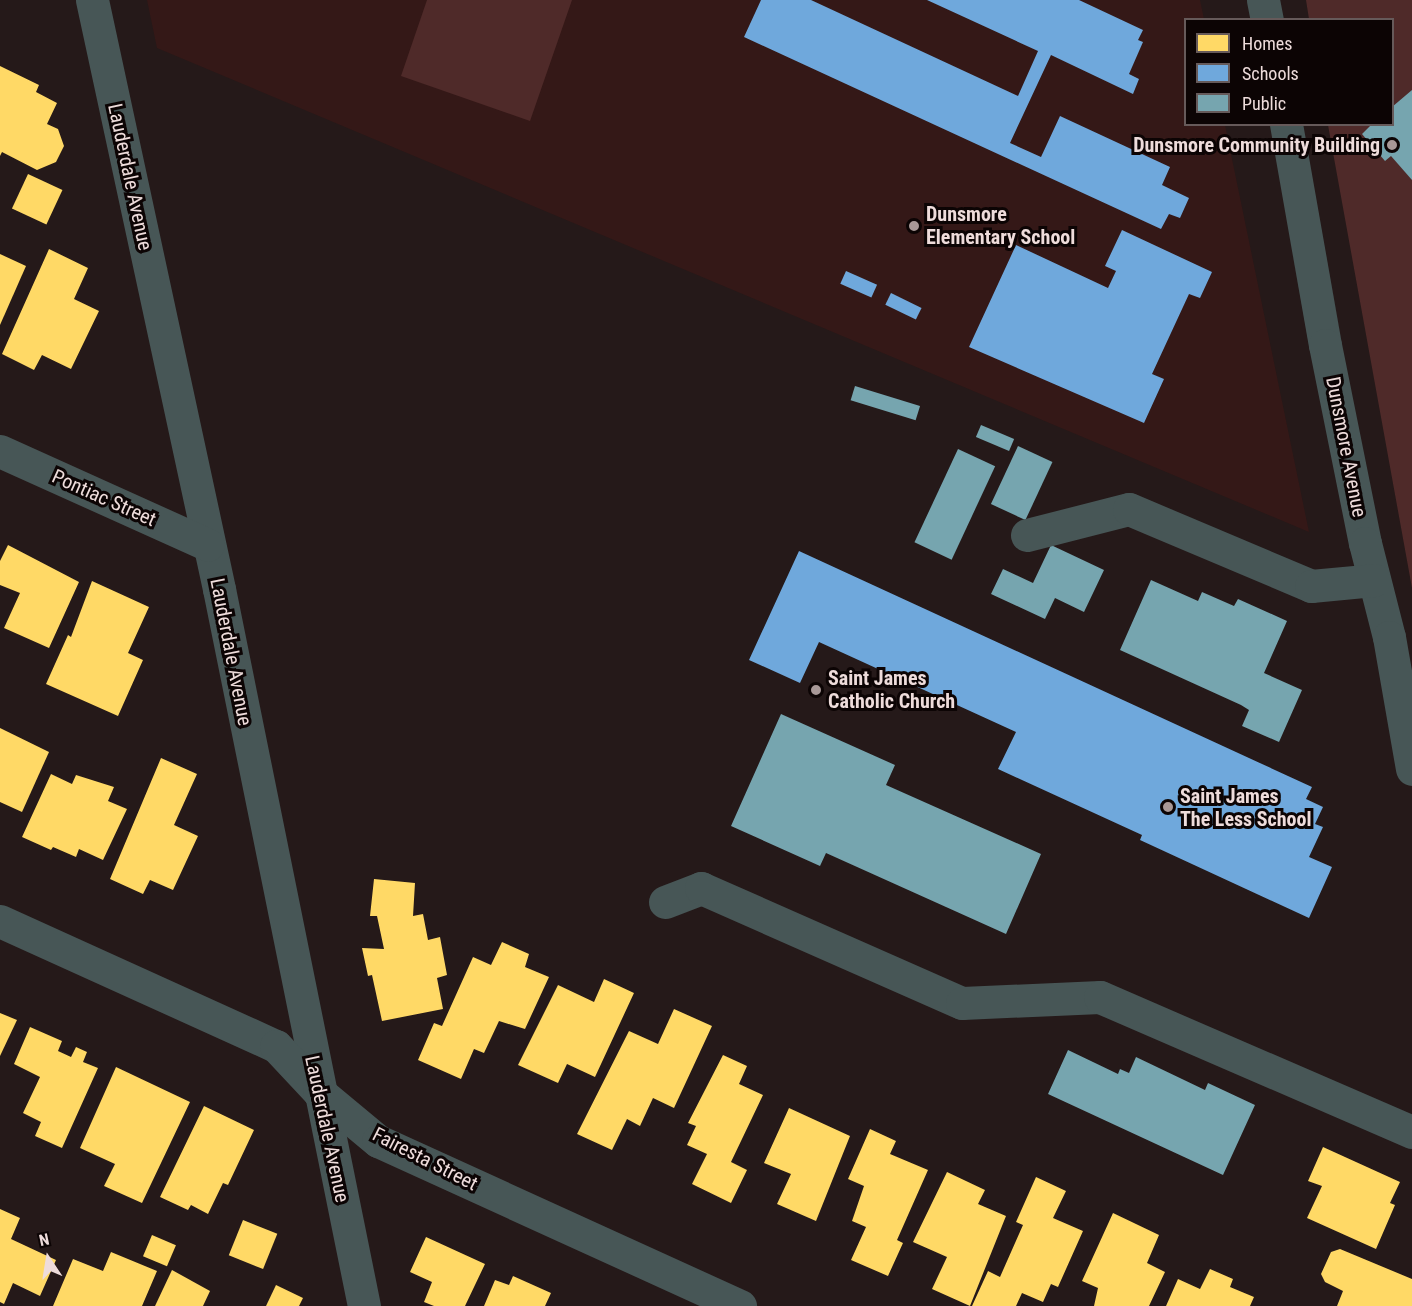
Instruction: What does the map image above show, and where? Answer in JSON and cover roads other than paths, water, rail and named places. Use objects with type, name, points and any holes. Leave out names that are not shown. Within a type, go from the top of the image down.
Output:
[{"type":"street","name":"Lauderdale Avenue","points":[[92,0],[208,545],[364,1306]]},
{"type":"street","points":[[1263,0],[1267,18]]},
{"type":"street","name":"Dunsmore Avenue","points":[[1286,126],[1325,345],[1412,769]]},
{"type":"street","name":"Pontiac Street","points":[[0,451],[208,545]]},
{"type":"street","points":[[1027,535],[1129,509],[1311,586],[1374,580]]},
{"type":"street","points":[[665,902],[700,888],[962,1003],[1100,998],[1412,1132]]},
{"type":"street","name":"Fairesta Street","points":[[0,921],[276,1046],[319,1092],[378,1141],[740,1306]]},
{"type":"place","name":"Dunsmore Community Building","points":[[1392,145]]},
{"type":"place","name":"Dunsmore Elementary School","points":[[914,226]]},
{"type":"place","name":"Saint James Catholic Church","points":[[816,690]]},
{"type":"place","name":"Saint James The Less School","points":[[1168,807]]}]
